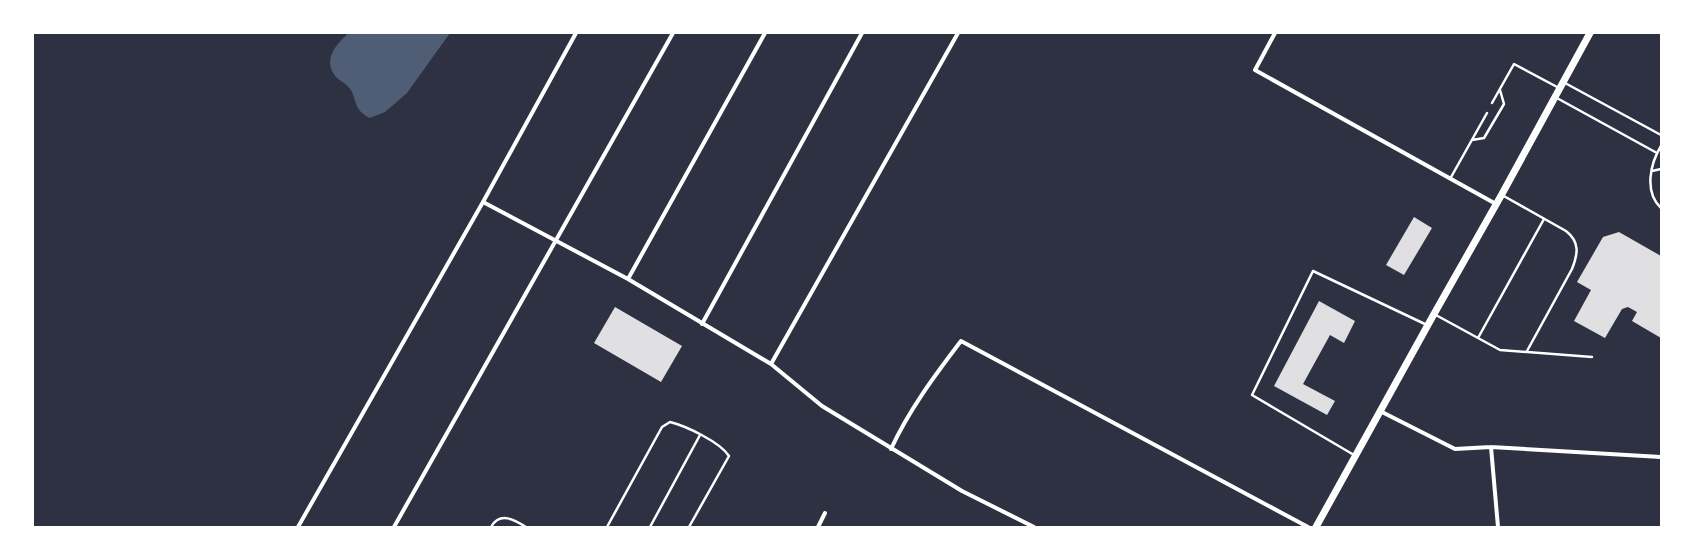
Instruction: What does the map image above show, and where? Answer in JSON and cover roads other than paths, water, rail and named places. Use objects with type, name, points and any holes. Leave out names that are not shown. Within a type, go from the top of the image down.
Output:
[{"type":"street","points":[[298,527],[483,202],[576,33]]},
{"type":"street","points":[[394,527],[673,33]]},
{"type":"street","points":[[628,279],[765,33]]},
{"type":"street","points":[[702,324],[862,33]]},
{"type":"street","points":[[771,364],[958,33]]},
{"type":"street","points":[[1275,33],[1255,70],[1496,204]]},
{"type":"street","points":[[1316,527],[1590,33]]},
{"type":"street","points":[[483,202],[628,279],[771,364],[822,406],[891,449],[962,491],[1034,527]]},
{"type":"street","points":[[891,449],[902,425],[934,377],[961,341],[1308,527]]},
{"type":"street","points":[[1380,411],[1455,449],[1491,447],[1661,456]]},
{"type":"street","points":[[1491,447],[1498,527]]},
{"type":"street","points":[[818,527],[825,513]]},
{"type":"lane","points":[[1492,103],[1514,64],[1561,85],[1661,135]]},
{"type":"lane","points":[[1472,140],[1484,138],[1504,104],[1499,90]]},
{"type":"lane","points":[[1555,96],[1657,153]]},
{"type":"lane","points":[[1450,179],[1487,113]]},
{"type":"lane","points":[[1661,146],[1657,153],[1652,171],[1652,194],[1661,208]]},
{"type":"lane","points":[[1652,171],[1661,169]]},
{"type":"lane","points":[[1502,194],[1572,236],[1578,248],[1572,270],[1527,351]]},
{"type":"lane","points":[[1478,338],[1544,219]]},
{"type":"lane","points":[[1355,456],[1252,395],[1313,271],[1427,326]]},
{"type":"lane","points":[[1434,314],[1500,350],[1592,357]]},
{"type":"lane","points":[[607,527],[662,427],[670,422],[680,424],[724,448],[729,456],[689,527]]},
{"type":"lane","points":[[650,527],[700,435]]},
{"type":"lane","points":[[491,527],[494,522],[501,518],[510,518],[526,527]]},
{"type":"water","points":[[349,33],[450,33],[407,93],[385,112],[370,118],[359,110],[352,92],[336,77],[330,64],[335,47]]}]
